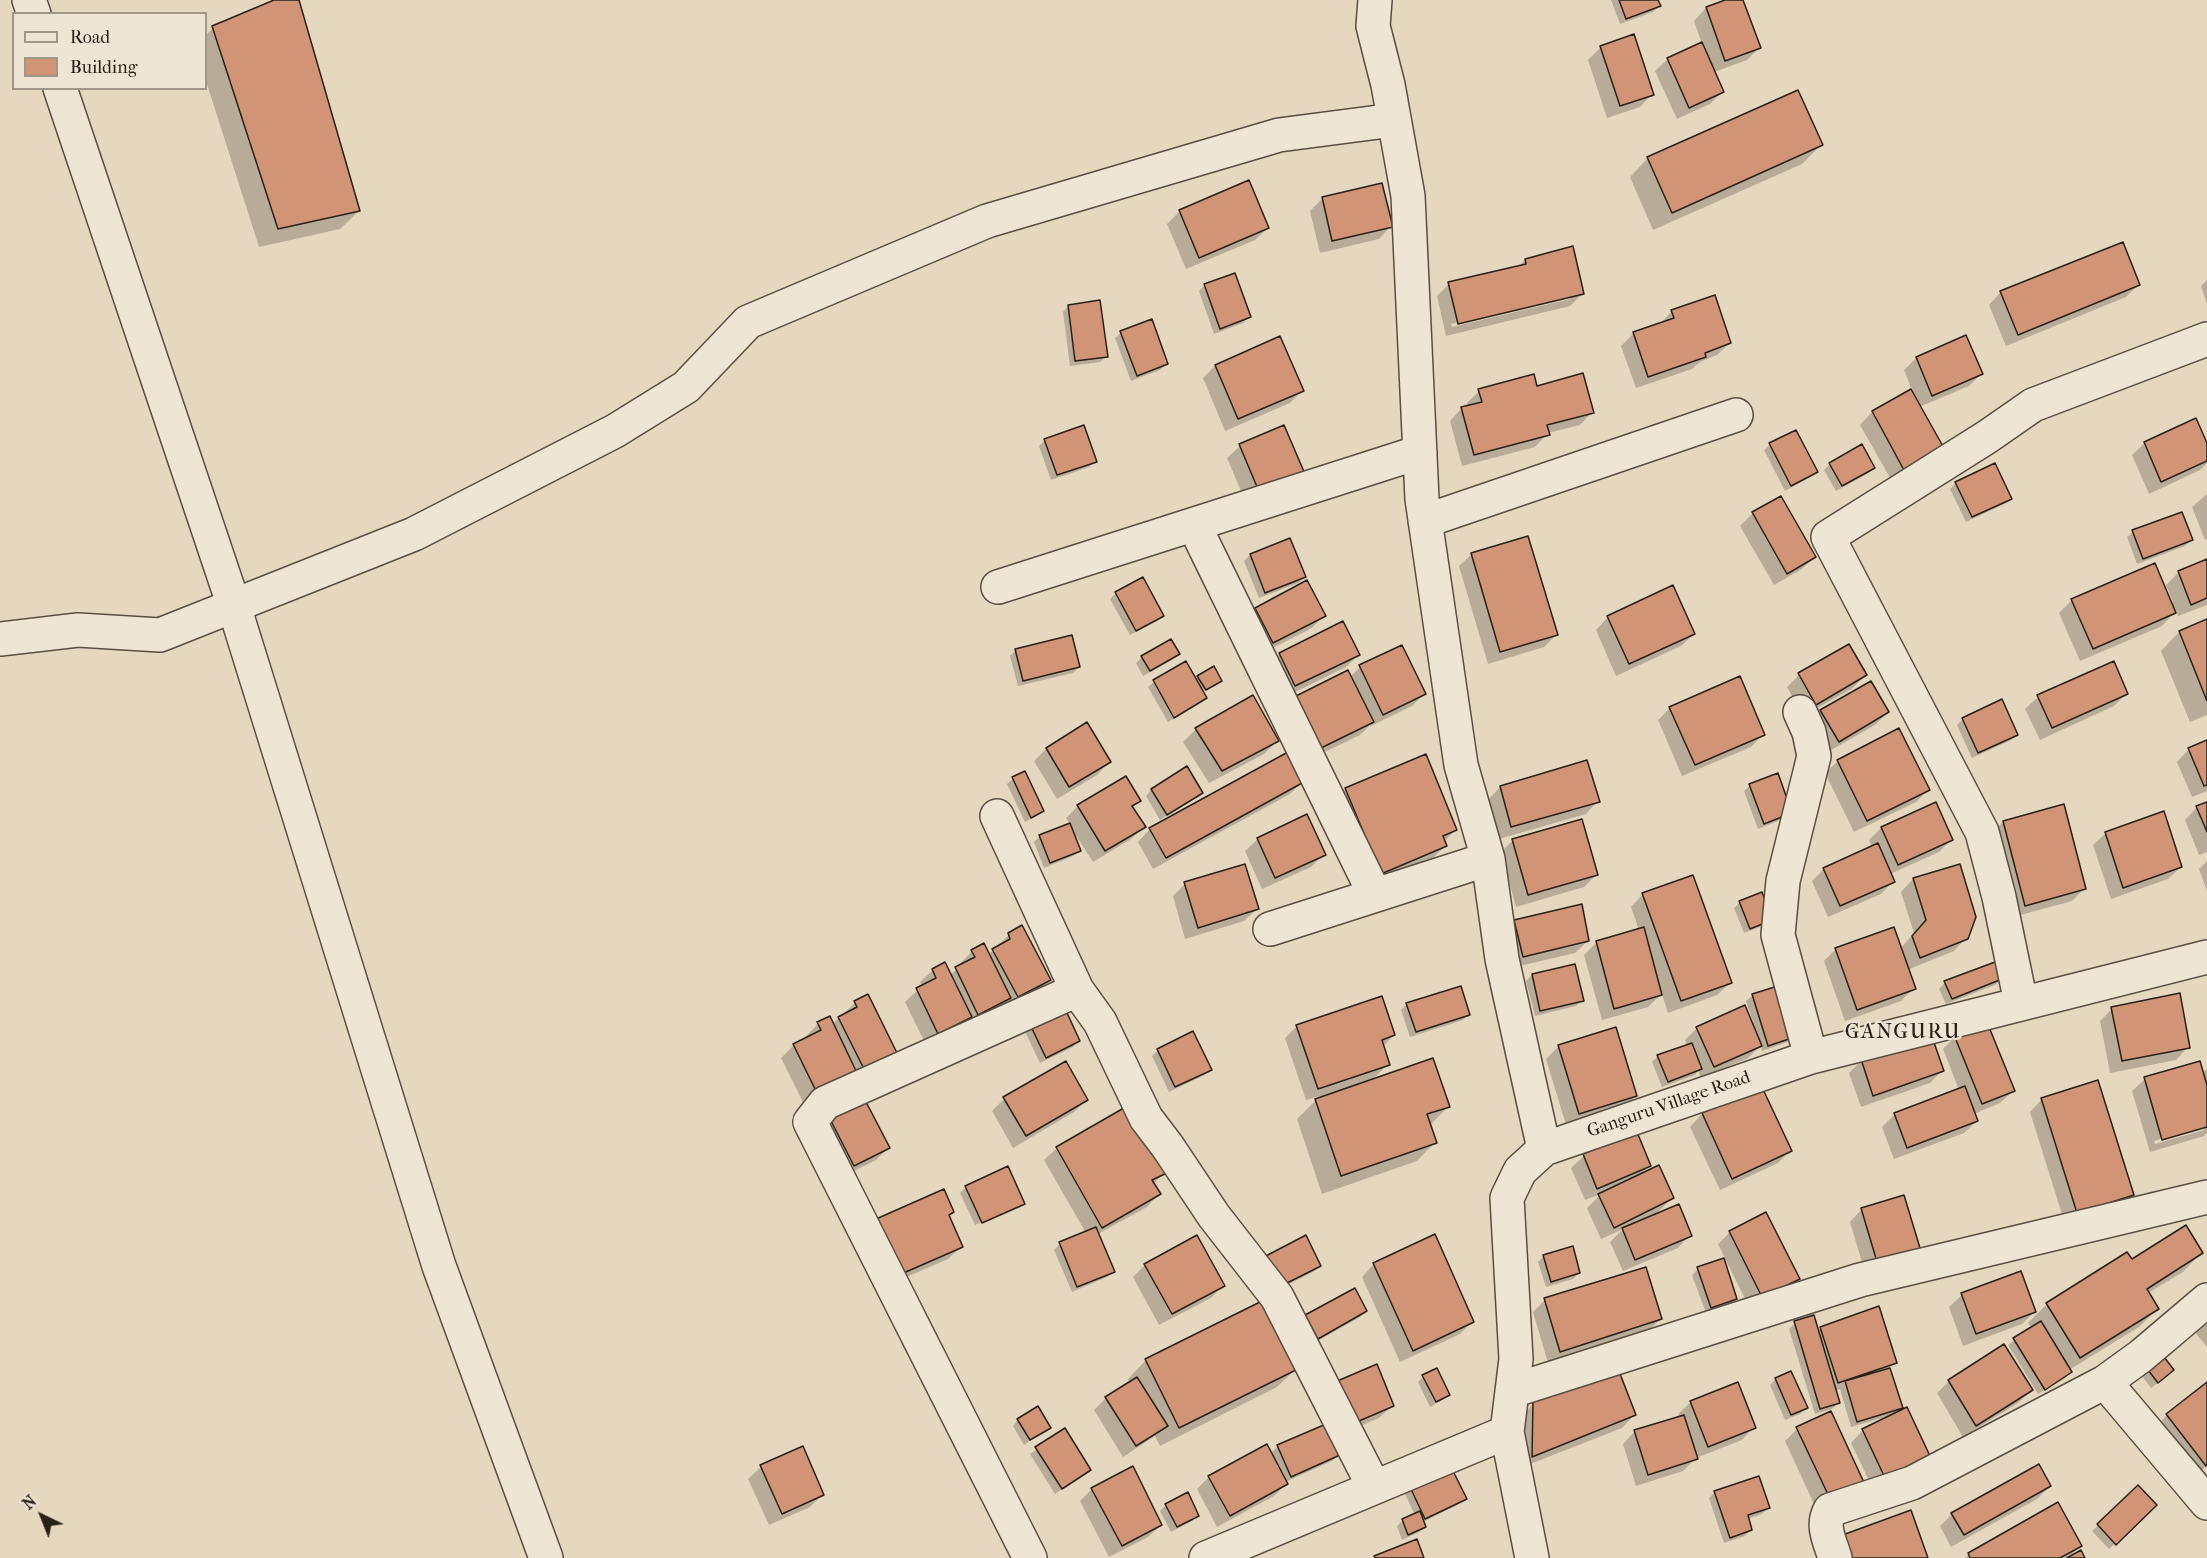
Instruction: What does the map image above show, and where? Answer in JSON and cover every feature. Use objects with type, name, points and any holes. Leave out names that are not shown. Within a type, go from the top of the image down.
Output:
[{"type":"street","points":[[1375,0],[1373,26],[1408,196],[1422,499],[1425,521],[1461,765],[1488,859],[1502,958],[1544,1149]]},
{"type":"street","points":[[61,90],[234,606],[439,1266],[546,1558]]},
{"type":"street","points":[[0,639],[78,630],[160,635],[414,534],[615,431],[686,387],[748,322],[987,221],[1279,135],[1394,120]]},
{"type":"street","points":[[2021,1003],[1999,897],[1982,832],[1828,537],[1987,437],[2033,405],[2207,339]]},
{"type":"street","points":[[1425,521],[1736,415]]},
{"type":"street","points":[[998,587],[1420,452]]},
{"type":"street","points":[[1194,525],[1375,895]]},
{"type":"street","points":[[1800,712],[1809,732],[1814,756],[1783,881],[1778,935],[1811,1057]]},
{"type":"street","points":[[997,816],[1077,990],[1100,1022],[1146,1118],[1214,1216],[1277,1297],[1374,1487]]},
{"type":"street","points":[[1270,929],[1488,859]]},
{"type":"street","name":"Ganguru Village Road","points":[[1532,1558],[1507,1432],[1516,1359],[1507,1198],[1520,1171],[1544,1149],[1811,1057],[2207,957]]},
{"type":"street","points":[[1030,1558],[810,1122],[825,1103],[1077,990]]},
{"type":"street","points":[[1512,1391],[1860,1280],[2207,1197]]},
{"type":"street","points":[[1835,1558],[1825,1518],[1830,1510],[1912,1484],[2105,1382],[2141,1356],[2207,1300]]},
{"type":"street","points":[[2105,1382],[2207,1503]]},
{"type":"street","points":[[1206,1558],[1507,1432]]},
{"type":"building","points":[[274,0],[299,0],[360,211],[278,229],[212,26]]},
{"type":"building","points":[[1619,0],[1658,0],[1661,6],[1626,19]]},
{"type":"building","points":[[1725,0],[1743,0],[1761,48],[1725,61],[1706,7]]},
{"type":"building","points":[[1634,34],[1654,95],[1620,106],[1600,46]]},
{"type":"building","points":[[1702,42],[1724,92],[1689,108],[1667,58]]},
{"type":"building","points":[[1798,90],[1823,145],[1672,213],[1647,157]]},
{"type":"building","points":[[1249,180],[1269,228],[1199,258],[1179,210]]},
{"type":"building","points":[[1382,183],[1393,227],[1332,241],[1322,197]]},
{"type":"building","points":[[2123,242],[2140,285],[2018,335],[2000,291]]},
{"type":"building","points":[[1573,246],[1584,294],[1458,324],[1448,282],[1526,264],[1525,259]]},
{"type":"building","points":[[1235,273],[1251,317],[1220,329],[1204,284]]},
{"type":"building","points":[[1715,295],[1731,343],[1705,353],[1706,357],[1648,377],[1633,332],[1674,318],[1671,310]]},
{"type":"building","points":[[1100,300],[1108,357],[1075,361],[1068,305]]},
{"type":"building","points":[[1152,319],[1168,364],[1137,376],[1120,331]]},
{"type":"building","points":[[1966,335],[1983,374],[1932,396],[1916,357]]},
{"type":"building","points":[[1280,336],[1304,391],[1238,419],[1215,365]]},
{"type":"building","points":[[1583,373],[1594,413],[1547,425],[1550,435],[1474,455],[1461,407],[1482,402],[1478,389],[1534,374],[1537,386]]},
{"type":"building","points":[[1911,389],[1945,450],[1905,472],[1872,411]]},
{"type":"building","points":[[2196,418],[2207,443],[2207,461],[2161,482],[2144,442]]},
{"type":"building","points":[[1084,425],[1097,462],[1057,475],[1044,439]]},
{"type":"building","points":[[1284,425],[1305,474],[1260,494],[1239,444]]},
{"type":"building","points":[[1796,430],[1818,472],[1791,486],[1769,443]]},
{"type":"building","points":[[1862,444],[1875,468],[1842,486],[1829,463]]},
{"type":"building","points":[[1995,463],[2012,499],[1972,517],[1955,482]]},
{"type":"building","points":[[1781,496],[1816,557],[1787,574],[1752,512]]},
{"type":"building","points":[[2182,512],[2193,540],[2143,559],[2132,530]]},
{"type":"building","points":[[1528,536],[1558,635],[1500,652],[1471,553]]},
{"type":"building","points":[[1290,538],[1306,577],[1265,593],[1250,554]]},
{"type":"building","points":[[2207,559],[2207,598],[2191,605],[2178,571]]},
{"type":"building","points":[[2155,563],[2176,613],[2093,649],[2071,599]]},
{"type":"building","points":[[1143,577],[1164,616],[1136,631],[1115,592]]},
{"type":"building","points":[[1307,580],[1326,616],[1273,643],[1255,608]]},
{"type":"building","points":[[1673,585],[1695,634],[1629,664],[1607,616]]},
{"type":"building","points":[[2207,619],[2207,701],[2179,631]]},
{"type":"building","points":[[1343,621],[1360,655],[1295,686],[1279,653]]},
{"type":"building","points":[[1072,635],[1080,667],[1023,681],[1015,649]]},
{"type":"building","points":[[1171,639],[1180,654],[1150,671],[1141,656]]},
{"type":"building","points":[[1849,644],[1867,675],[1816,705],[1798,673]]},
{"type":"building","points":[[1402,645],[1426,694],[1383,715],[1359,665]]},
{"type":"building","points":[[1186,661],[1207,698],[1174,718],[1153,680]]},
{"type":"building","points":[[2114,661],[2128,694],[2052,728],[2037,695]]},
{"type":"building","points":[[1214,666],[1222,681],[1206,690],[1197,676]]},
{"type":"building","points":[[1348,670],[1374,722],[1319,749],[1294,697]]},
{"type":"building","points":[[1740,676],[1765,735],[1695,765],[1669,707]]},
{"type":"building","points":[[1871,681],[1889,712],[1839,742],[1820,710]]},
{"type":"building","points":[[1253,695],[1279,741],[1222,771],[1195,728]]},
{"type":"building","points":[[2002,699],[2018,735],[1978,753],[1962,718]]},
{"type":"building","points":[[1087,722],[1111,762],[1069,787],[1046,748]]},
{"type":"building","points":[[1899,728],[1930,790],[1867,821],[1837,760]]},
{"type":"building","points":[[2207,740],[2207,785],[2204,786],[2188,748]]},
{"type":"building","points":[[1288,752],[1304,782],[1166,858],[1149,828]]},
{"type":"building","points":[[1426,754],[1457,830],[1443,836],[1447,846],[1381,874],[1345,788]]},
{"type":"building","points":[[1587,760],[1600,802],[1511,827],[1500,786]]},
{"type":"building","points":[[1187,766],[1203,793],[1167,815],[1151,789]]},
{"type":"building","points":[[1025,771],[1044,811],[1031,818],[1012,777]]},
{"type":"building","points":[[1778,773],[1792,813],[1764,824],[1749,784]]},
{"type":"building","points":[[1126,776],[1141,801],[1132,806],[1146,827],[1105,851],[1077,805]]},
{"type":"building","points":[[1936,802],[1953,840],[1898,865],[1881,827]]},
{"type":"building","points":[[2207,802],[2207,832],[2196,806]]},
{"type":"building","points":[[2064,804],[2086,889],[2025,906],[2003,821]]},
{"type":"building","points":[[2164,811],[2182,867],[2123,888],[2105,832]]},
{"type":"building","points":[[1307,814],[1326,855],[1275,878],[1257,838]]},
{"type":"building","points":[[1582,819],[1598,875],[1528,895],[1512,839]]},
{"type":"building","points":[[1070,823],[1081,851],[1050,863],[1039,835]]},
{"type":"building","points":[[1878,843],[1895,882],[1840,906],[1823,868]]},
{"type":"building","points":[[1245,864],[1259,909],[1198,928],[1184,882]]},
{"type":"building","points":[[1960,864],[1976,917],[1968,939],[1920,958],[1912,936],[1926,920],[1913,878]]},
{"type":"building","points":[[1693,875],[1732,983],[1681,1001],[1642,893]]},
{"type":"building","points":[[1762,892],[1772,920],[1750,929],[1739,901]]},
{"type":"building","points":[[1582,904],[1589,941],[1523,957],[1514,920]]},
{"type":"building","points":[[1022,925],[1051,980],[1018,997],[992,949],[1010,939],[1008,933]]},
{"type":"building","points":[[1644,927],[1662,995],[1614,1009],[1596,941]]},
{"type":"building","points":[[1894,927],[1916,989],[1857,1010],[1835,948]]},
{"type":"building","points":[[984,943],[1011,998],[978,1015],[955,967],[975,957],[971,950]]},
{"type":"building","points":[[945,962],[972,1017],[938,1034],[916,988],[936,978],[932,969]]},
{"type":"building","points":[[1995,962],[2002,979],[1952,999],[1944,981]]},
{"type":"building","points":[[1575,964],[1584,1001],[1540,1011],[1532,974]]},
{"type":"building","points":[[1781,985],[1798,1036],[1768,1046],[1752,994]]},
{"type":"building","points":[[1461,986],[1470,1015],[1416,1032],[1406,1003]]},
{"type":"building","points":[[2180,993],[2190,1048],[2122,1061],[2111,1007]]},
{"type":"building","points":[[868,994],[898,1055],[865,1071],[838,1017],[857,1007],[854,1001]]},
{"type":"building","points":[[1382,996],[1395,1035],[1382,1040],[1390,1065],[1318,1089],[1296,1025]]},
{"type":"building","points":[[1061,1000],[1080,1041],[1046,1058],[1026,1016]]},
{"type":"building","points":[[1745,1005],[1762,1046],[1714,1067],[1696,1027]]},
{"type":"building","points":[[830,1016],[857,1073],[817,1093],[793,1044],[821,1030],[817,1022]]},
{"type":"building","points":[[1987,1022],[2015,1091],[1982,1104],[1954,1035]]},
{"type":"building","points":[[1616,1027],[1637,1096],[1579,1114],[1558,1045]]},
{"type":"building","points":[[1193,1031],[1212,1070],[1175,1087],[1157,1049]]},
{"type":"building","points":[[1931,1034],[1944,1071],[1873,1096],[1861,1059]]},
{"type":"building","points":[[1692,1043],[1702,1069],[1668,1082],[1657,1055]]},
{"type":"building","points":[[1433,1058],[1450,1107],[1427,1114],[1437,1143],[1341,1176],[1315,1099]]},
{"type":"building","points":[[1066,1061],[1088,1100],[1026,1136],[1003,1097]]},
{"type":"building","points":[[2200,1061],[2207,1085],[2207,1127],[2162,1140],[2144,1077]]},
{"type":"building","points":[[2098,1080],[2134,1195],[2077,1213],[2041,1098]]},
{"type":"building","points":[[1761,1085],[1792,1151],[1732,1179],[1702,1113]]},
{"type":"building","points":[[1965,1086],[1978,1121],[1907,1148],[1894,1113]]},
{"type":"building","points":[[864,1098],[890,1148],[854,1166],[829,1117]]},
{"type":"building","points":[[1129,1105],[1167,1173],[1152,1180],[1161,1194],[1102,1228],[1056,1147]]},
{"type":"building","points":[[1637,1132],[1651,1166],[1597,1189],[1583,1154]]},
{"type":"building","points":[[1659,1165],[1674,1198],[1614,1228],[1598,1194]]},
{"type":"building","points":[[1008,1166],[1025,1204],[982,1223],[965,1186]]},
{"type":"building","points":[[944,1189],[954,1212],[949,1215],[963,1247],[899,1275],[876,1219]]},
{"type":"building","points":[[1904,1195],[1923,1258],[1880,1272],[1861,1208]]},
{"type":"building","points":[[1679,1204],[1692,1236],[1635,1260],[1622,1228]]},
{"type":"building","points":[[1766,1212],[1800,1279],[1762,1297],[1729,1231]]},
{"type":"building","points":[[2186,1225],[2203,1253],[2147,1289],[2159,1309],[2080,1358],[2046,1303],[2127,1252],[2132,1259]]},
{"type":"building","points":[[1096,1227],[1115,1272],[1077,1287],[1059,1242]]},
{"type":"building","points":[[1435,1234],[1474,1322],[1413,1351],[1373,1263]]},
{"type":"building","points":[[1197,1235],[1225,1286],[1172,1314],[1144,1264]]},
{"type":"building","points":[[1306,1235],[1321,1266],[1277,1288],[1262,1258]]},
{"type":"building","points":[[1573,1246],[1580,1273],[1551,1282],[1543,1255]]},
{"type":"building","points":[[1724,1258],[1737,1299],[1711,1308],[1697,1267]]},
{"type":"building","points":[[1646,1267],[1662,1319],[1560,1352],[1544,1298]]},
{"type":"building","points":[[2021,1271],[2036,1312],[1976,1334],[1961,1293]]},
{"type":"building","points":[[1355,1288],[1367,1311],[1318,1339],[1305,1315]]},
{"type":"building","points":[[1264,1300],[1298,1369],[1179,1428],[1145,1359]]},
{"type":"building","points":[[1879,1306],[1897,1363],[1838,1383],[1820,1327]]},
{"type":"building","points":[[1814,1315],[1840,1403],[1820,1409],[1794,1321]]},
{"type":"building","points":[[2041,1321],[2072,1372],[2045,1390],[2013,1338]]},
{"type":"building","points":[[2004,1344],[2033,1390],[1976,1426],[1948,1380]]},
{"type":"building","points":[[2161,1353],[2174,1370],[2158,1383],[2145,1366]]},
{"type":"building","points":[[1377,1364],[1394,1406],[1352,1424],[1335,1382]]},
{"type":"building","points":[[1617,1366],[1636,1415],[1532,1457],[1533,1402]]},
{"type":"building","points":[[1437,1368],[1450,1395],[1436,1402],[1422,1375]]},
{"type":"building","points":[[1890,1368],[1903,1408],[1857,1422],[1845,1381]]},
{"type":"building","points":[[1791,1371],[1808,1408],[1791,1415],[1775,1378]]},
{"type":"building","points":[[1137,1377],[1168,1426],[1136,1446],[1105,1397]]},
{"type":"building","points":[[1738,1382],[1756,1428],[1708,1447],[1690,1401]]},
{"type":"building","points":[[2207,1382],[2207,1465],[2206,1466],[2166,1414]]},
{"type":"building","points":[[1038,1406],[1051,1428],[1030,1440],[1017,1419]]},
{"type":"building","points":[[1907,1407],[1931,1458],[1886,1480],[1862,1429]]},
{"type":"building","points":[[1831,1411],[1867,1489],[1833,1505],[1796,1427]]},
{"type":"building","points":[[1684,1415],[1698,1459],[1648,1475],[1634,1430]]},
{"type":"building","points":[[1326,1424],[1340,1455],[1291,1477],[1277,1445]]},
{"type":"building","points":[[1065,1428],[1091,1470],[1062,1489],[1035,1447]]},
{"type":"building","points":[[1267,1444],[1288,1484],[1230,1516],[1208,1476]]},
{"type":"building","points":[[803,1446],[824,1495],[782,1514],[760,1465]]},
{"type":"building","points":[[2039,1464],[2051,1486],[1964,1535],[1951,1513]]},
{"type":"building","points":[[1133,1466],[1162,1525],[1122,1546],[1091,1488]]},
{"type":"building","points":[[1451,1467],[1467,1499],[1425,1519],[1410,1487]]},
{"type":"building","points":[[1759,1476],[1770,1508],[1748,1515],[1752,1530],[1730,1538],[1714,1491]]},
{"type":"building","points":[[2138,1485],[2157,1505],[2116,1545],[2097,1524]]},
{"type":"building","points":[[1188,1492],[1199,1516],[1177,1527],[1165,1504]]},
{"type":"building","points":[[2058,1502],[2082,1546],[2060,1558],[1970,1558],[1968,1553]]},
{"type":"building","points":[[1911,1510],[1928,1558],[1844,1558],[1837,1537]]},
{"type":"building","points":[[1420,1511],[1426,1527],[1408,1535],[1402,1519]]},
{"type":"building","points":[[1417,1539],[1424,1558],[1375,1558],[1374,1556]]},
{"type":"building","points":[[2081,1550],[2085,1558],[2067,1558]]},
{"type":"district","name":"GANGURU","points":[[1903,1033]]}]
